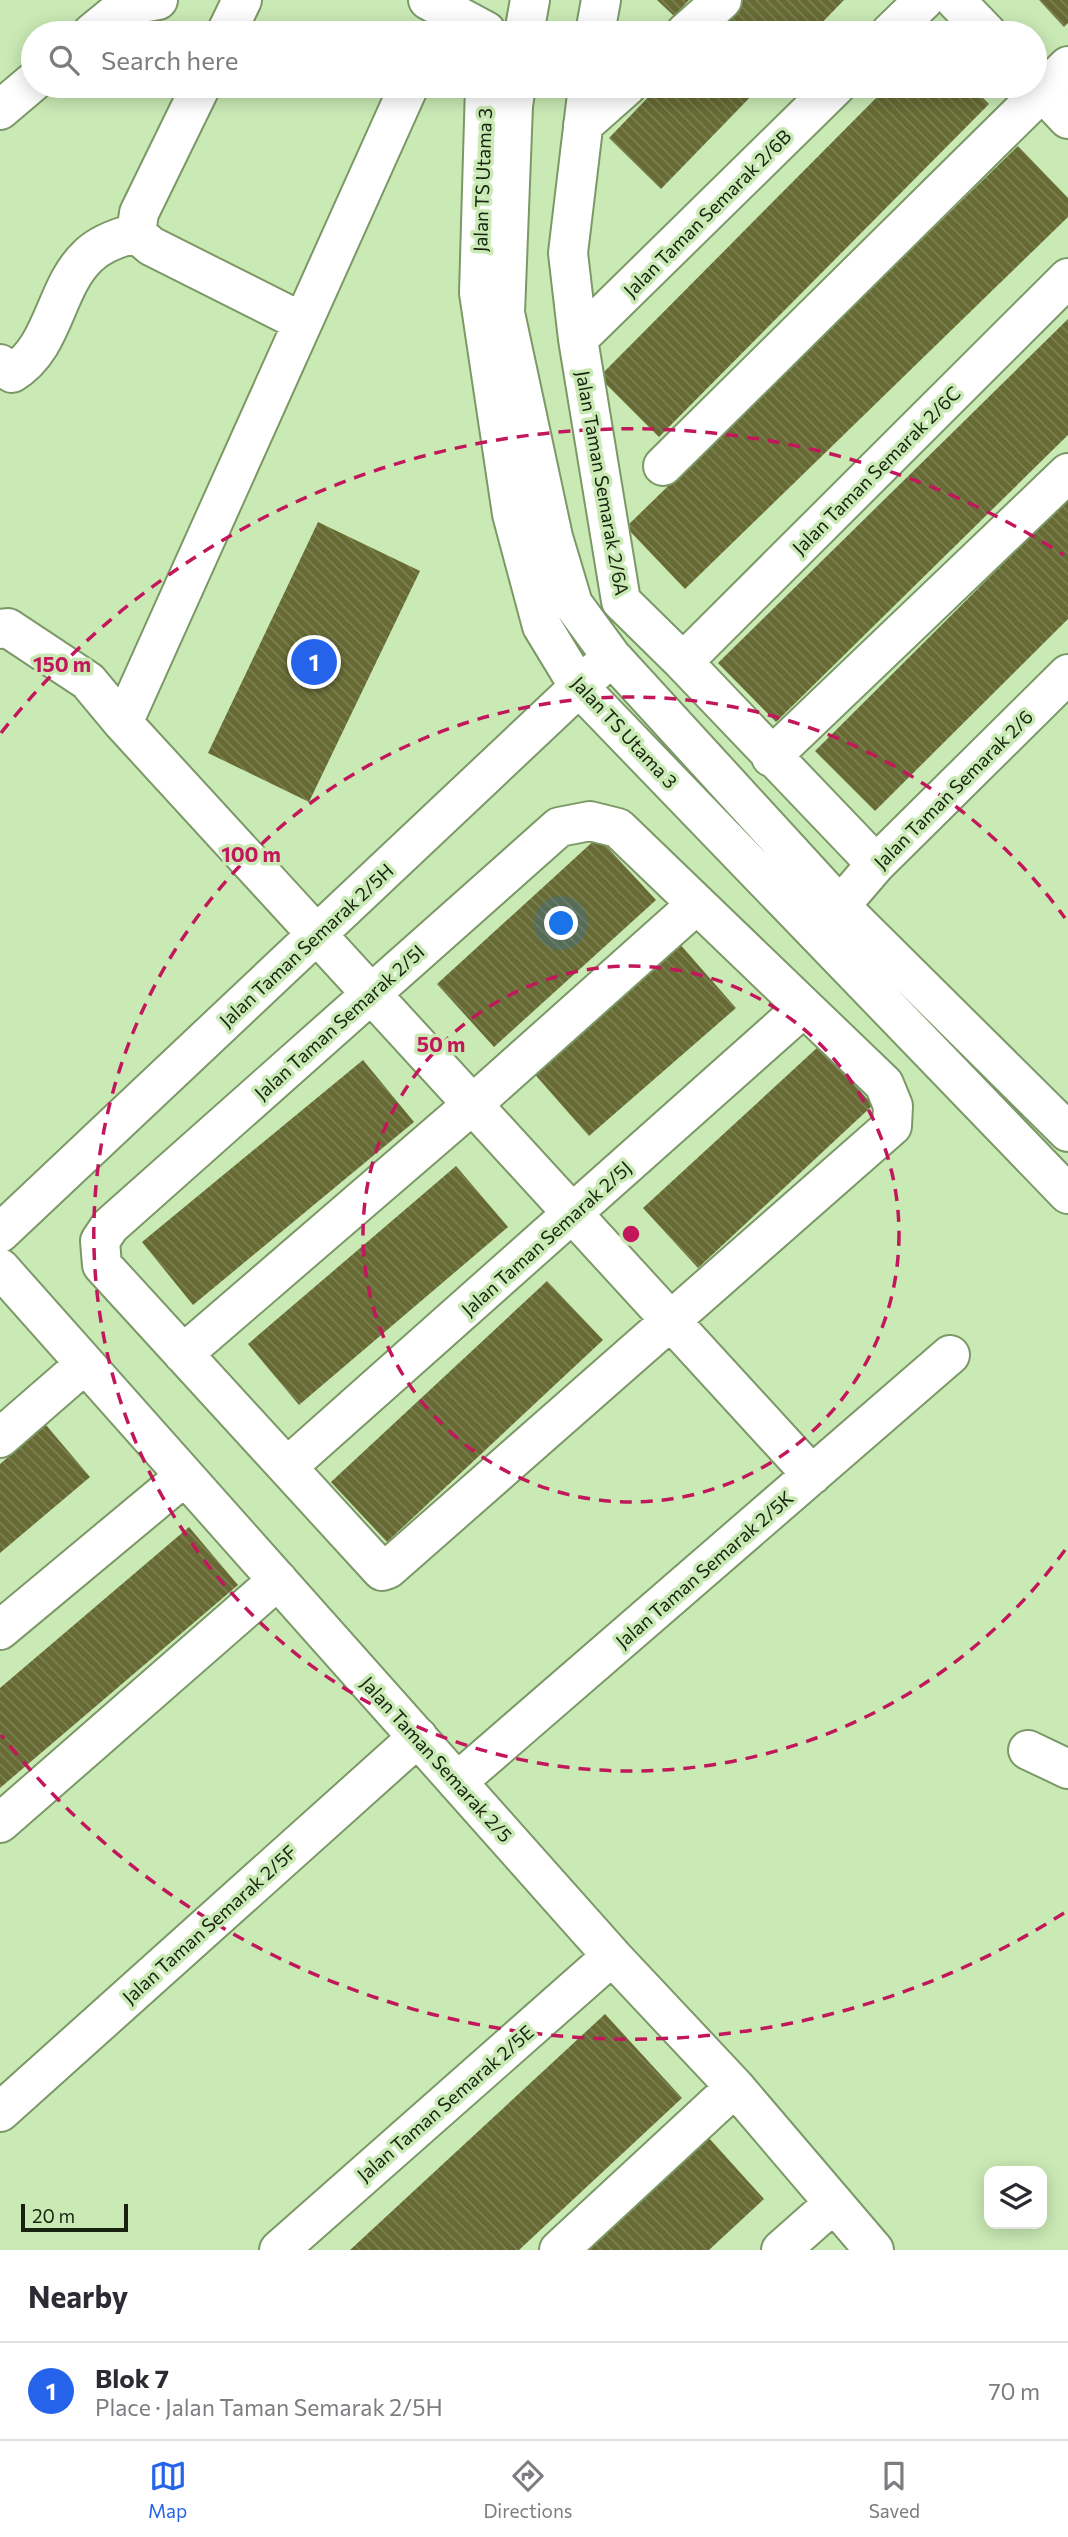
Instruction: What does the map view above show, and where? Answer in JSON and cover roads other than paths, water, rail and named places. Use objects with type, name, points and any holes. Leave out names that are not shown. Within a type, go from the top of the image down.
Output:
[{"type":"street","points":[[107,21],[125,6],[158,0]]},
{"type":"street","points":[[232,21],[242,0]]},
{"type":"street","points":[[502,21],[530,0]]},
{"type":"street","points":[[597,21],[601,0]]},
{"type":"street","points":[[698,21],[722,0]]},
{"type":"street","points":[[902,21],[924,0]]},
{"type":"street","points":[[955,0],[975,21]]},
{"type":"street","points":[[435,14],[479,21]]},
{"type":"street","points":[[1048,80],[1068,119]]},
{"type":"street","points":[[0,110],[21,92]]},
{"type":"street","points":[[136,233],[139,213],[195,98]]},
{"type":"street","points":[[123,723],[404,98]]},
{"type":"street","name":"Jalan TS Utama 3","points":[[485,98],[479,293],[512,514],[542,626],[579,687],[1068,1194]]},
{"type":"street","name":"Jalan TS Utama 3","points":[[514,98],[505,313],[553,537],[573,604],[611,656],[840,906],[1068,1132]]},
{"type":"street","name":"Jalan Taman Semarak 2/6A","points":[[586,98],[568,253],[578,340],[621,601],[876,864]]},
{"type":"street","points":[[583,125],[613,98]]},
{"type":"street","name":"Jalan Taman Semarak 2/6B","points":[[578,340],[824,98]]},
{"type":"street","points":[[663,466],[1030,98]]},
{"type":"street","points":[[136,233],[151,247],[302,322]]},
{"type":"street","points":[[4,376],[21,367],[38,349],[77,270],[89,255],[117,238],[136,233]]},
{"type":"street","name":"Jalan Taman Semarak 2/6C","points":[[683,662],[1068,278]]},
{"type":"street","points":[[771,757],[1068,473]]},
{"type":"street","points":[[0,629],[8,628],[88,681],[123,723],[812,1475]]},
{"type":"street","name":"Jalan Taman Semarak 2/5H","points":[[0,1233],[611,656]]},
{"type":"street","name":"Jalan Taman Semarak 2/6","points":[[840,906],[876,864],[1068,674]]},
{"type":"street","name":"Jalan Taman Semarak 2/5I","points":[[183,1354],[102,1265],[100,1241],[110,1226],[558,827],[590,821],[618,828],[697,904]]},
{"type":"street","points":[[697,904],[804,1007],[884,1084],[893,1106],[892,1126],[388,1569],[382,1571],[183,1354],[473,1104],[697,904]]},
{"type":"street","name":"Jalan Taman Semarak 2/5J","points":[[287,1467],[804,1007]]},
{"type":"street","name":"Jalan Taman Semarak 2/5","points":[[0,1268],[612,1955],[735,2087],[874,2250]]},
{"type":"street","name":"Jalan Taman Semarak 2/5K","points":[[457,1782],[950,1356]]},
{"type":"street","points":[[0,1438],[85,1364]]},
{"type":"street","points":[[0,1630],[185,1476]]},
{"type":"street","points":[[0,1823],[278,1580]]},
{"type":"street","name":"Jalan Taman Semarak 2/5F","points":[[0,2112],[418,1737]]},
{"type":"street","points":[[1028,1750],[1068,1769]]},
{"type":"street","name":"Jalan Taman Semarak 2/5E","points":[[279,2250],[612,1955]]},
{"type":"street","points":[[559,2250],[735,2087]]},
{"type":"street","points":[[781,2250],[833,2204]]},
{"type":"place","name":"Blok 7","points":[[314,662]]}]
